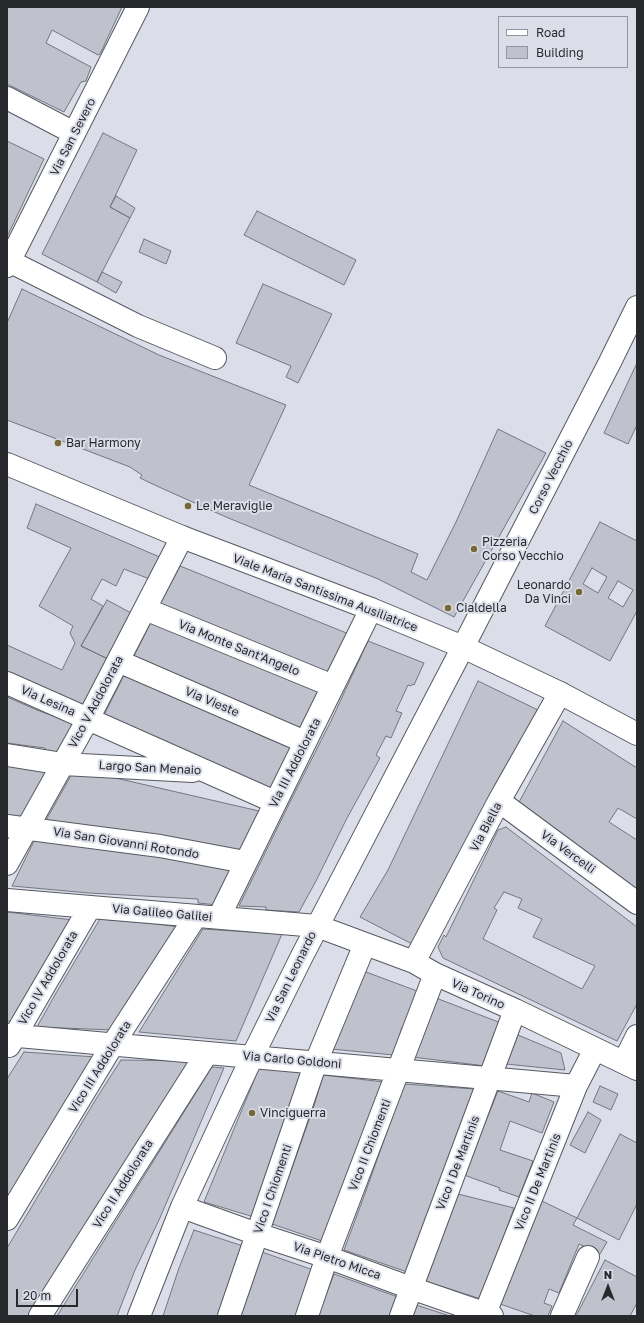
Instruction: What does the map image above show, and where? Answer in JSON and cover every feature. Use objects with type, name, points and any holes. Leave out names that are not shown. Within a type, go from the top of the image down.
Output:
[{"type":"street","name":"Via San Severo","points":[[8,264],[138,7]]},
{"type":"street","points":[[7,98],[74,133]]},
{"type":"street","points":[[8,264],[138,326],[215,358]]},
{"type":"street","name":"Corso Vecchio","points":[[463,647],[637,307]]},
{"type":"street","name":"Viale Maria Santissima Ausiliatrice","points":[[7,464],[182,537],[371,609],[463,647],[560,693],[637,734]]},
{"type":"street","name":"Vico V Addolorata","points":[[7,864],[17,827],[63,764],[88,719],[182,537]]},
{"type":"street","name":"Via III Addolorata","points":[[219,917],[371,609]]},
{"type":"street","name":"Via Monte Sant'Angelo","points":[[145,610],[333,686]]},
{"type":"street","name":"Via San Leonardo","points":[[139,1316],[182,1208],[252,1057],[317,926],[463,647]]},
{"type":"street","name":"Via Vieste","points":[[118,661],[305,742]]},
{"type":"street","name":"Via Lesina","points":[[7,683],[88,719]]},
{"type":"street","name":"Via Biella","points":[[414,962],[499,801],[560,693]]},
{"type":"street","name":"Largo San Menaio","points":[[88,719],[207,772]]},
{"type":"street","name":"Largo San Menaio","points":[[7,755],[63,764],[207,772]]},
{"type":"street","points":[[207,772],[275,802]]},
{"type":"street","name":"Via Vercelli","points":[[499,801],[637,903]]},
{"type":"street","name":"Via San Giovanni Rotondo","points":[[17,827],[160,846],[245,862]]},
{"type":"street","name":"Via Galileo Galilei","points":[[7,900],[317,926]]},
{"type":"street","name":"Vico IV Addolorata","points":[[10,1040],[90,907]]},
{"type":"street","name":"Vico III Addolorata","points":[[7,1219],[113,1044],[196,916]]},
{"type":"street","name":"Via Torino","points":[[317,926],[414,962],[436,974],[516,1010],[630,1065]]},
{"type":"street","name":"Vico I Chiomenti","points":[[229,1316],[316,1062],[365,944]]},
{"type":"street","name":"Vico II Chiomenti","points":[[307,1316],[398,1070],[436,974]]},
{"type":"street","name":"Vico I De Martinis","points":[[401,1316],[516,1010]]},
{"type":"street","points":[[630,1065],[637,1036]]},
{"type":"street","name":"Via Carlo Goldoni","points":[[10,1040],[113,1044],[576,1086]]},
{"type":"street","name":"Vico II De Martinis","points":[[487,1315],[576,1086],[595,1049]]},
{"type":"street","name":"Vico II Addolorata","points":[[40,1316],[207,1053]]},
{"type":"street","name":"Via Pietro Micca","points":[[182,1208],[257,1234],[328,1256],[487,1315]]},
{"type":"street","points":[[562,1316],[588,1256]]},
{"type":"building","points":[[7,7],[122,7],[100,54],[98,55],[52,30],[46,43],[91,67],[86,81],[81,82],[64,112],[7,84]]},
{"type":"building","points":[[103,133],[137,150],[110,207],[130,218],[97,282],[42,254]]},
{"type":"building","points":[[7,141],[44,159],[7,237]]},
{"type":"building","points":[[116,196],[135,208],[130,218],[110,207]]},
{"type":"building","points":[[257,211],[356,260],[344,285],[244,235]]},
{"type":"building","points":[[144,239],[171,251],[166,264],[139,252]]},
{"type":"building","points":[[102,272],[122,282],[116,293],[97,282]]},
{"type":"building","points":[[263,284],[332,314],[298,383],[286,377],[291,366],[236,343]]},
{"type":"building","points":[[22,289],[159,355],[286,405],[249,485],[418,554],[411,572],[427,580],[456,522],[498,429],[546,453],[454,617],[378,579],[226,517],[159,487],[140,478],[142,475],[130,467],[7,420],[7,323]]},
{"type":"building","points":[[637,363],[637,425],[628,444],[604,433]]},
{"type":"building","points":[[36,504],[162,558],[152,580],[124,569],[116,586],[102,579],[91,599],[103,606],[81,646],[108,659],[81,707],[7,675],[7,645],[62,670],[75,643],[70,633],[73,626],[39,606],[71,548],[27,528]]},
{"type":"building","name":"Leonardo Da Vinci","points":[[600,522],[637,541],[637,611],[610,661],[545,626]],"holes":[[[592,568],[607,577],[598,593],[583,584]],[[618,581],[633,590],[623,607],[608,598]]]},
{"type":"building","points":[[180,566],[349,634],[327,677],[159,606]]},
{"type":"building","points":[[107,600],[133,614],[108,659],[81,646]]},
{"type":"building","points":[[151,622],[318,692],[299,732],[133,658]]},
{"type":"building","points":[[368,641],[424,663],[414,685],[408,685],[396,711],[402,713],[391,738],[386,736],[376,755],[380,758],[346,820],[299,912],[266,910],[266,907],[239,906],[332,719]]},
{"type":"building","points":[[124,675],[229,719],[262,736],[291,748],[270,793],[103,717]]},
{"type":"building","points":[[478,681],[538,710],[504,769],[437,897],[414,945],[360,917],[388,870]]},
{"type":"building","points":[[7,697],[75,724],[61,755],[45,754],[45,748],[7,743]]},
{"type":"building","points":[[563,721],[637,768],[637,819],[618,808],[609,822],[637,840],[637,894],[518,804]]},
{"type":"building","points":[[7,763],[48,771],[23,818],[7,815]]},
{"type":"building","points":[[73,772],[107,776],[259,811],[241,852],[45,822]]},
{"type":"building","points":[[506,827],[637,927],[637,1004],[617,1041],[443,958],[438,947],[444,935],[446,937],[498,830]],"holes":[[[504,892],[522,899],[518,908],[542,919],[533,937],[595,966],[582,989],[483,939],[497,910],[494,908]]]},
{"type":"building","points":[[36,837],[235,867],[218,905],[198,903],[198,899],[89,893],[12,886]]},
{"type":"building","points":[[7,912],[73,920],[14,1022],[7,1021]]},
{"type":"building","points":[[100,919],[179,927],[113,1030],[37,1027],[56,993]]},
{"type":"building","points":[[203,929],[282,934],[236,1041],[139,1032]]},
{"type":"building","points":[[358,969],[417,991],[405,1027],[402,1027],[394,1055],[331,1049]]},
{"type":"building","points":[[436,998],[501,1023],[486,1066],[412,1057]]},
{"type":"building","points":[[518,1035],[561,1053],[565,1070],[506,1064]]},
{"type":"building","points":[[24,1052],[96,1057],[7,1202],[7,1079]]},
{"type":"building","points":[[121,1060],[189,1061],[190,1064],[28,1316],[7,1316],[7,1248]]},
{"type":"building","points":[[212,1067],[224,1068],[159,1220],[135,1270],[117,1316],[57,1316]]},
{"type":"building","points":[[259,1068],[304,1071],[254,1217],[204,1202]]},
{"type":"building","points":[[323,1075],[384,1082],[325,1242],[272,1224],[314,1106]]},
{"type":"building","points":[[404,1084],[474,1089],[407,1272],[344,1250]]},
{"type":"building","points":[[600,1086],[618,1094],[611,1110],[593,1102]]},
{"type":"building","points":[[498,1091],[529,1102],[532,1093],[554,1102],[542,1133],[510,1121],[500,1150],[533,1161],[519,1197],[499,1190],[500,1188],[464,1175]]},
{"type":"building","points":[[588,1112],[601,1120],[585,1153],[570,1145]]},
{"type":"building","points":[[620,1134],[637,1143],[637,1204],[619,1240],[577,1218]]},
{"type":"building","points":[[458,1194],[514,1208],[481,1299],[422,1280]]},
{"type":"building","points":[[542,1201],[577,1218],[573,1225],[607,1242],[600,1254],[579,1244],[559,1293],[549,1289],[544,1303],[552,1306],[548,1316],[535,1316],[497,1303]]},
{"type":"building","points":[[194,1230],[243,1246],[219,1316],[163,1316],[179,1268]]},
{"type":"building","points":[[262,1252],[316,1271],[299,1316],[238,1316]]},
{"type":"building","points":[[605,1260],[637,1277],[637,1303],[630,1316],[576,1316]]},
{"type":"building","points":[[334,1274],[398,1297],[391,1316],[318,1316]]},
{"type":"building","points":[[416,1305],[450,1316],[411,1316]]},
{"type":"place","name":"Bar Harmony","points":[[58,443]]},
{"type":"place","name":"Le Meraviglie","points":[[188,506]]},
{"type":"place","name":"Pizzeria Corso Vecchio","points":[[474,549]]},
{"type":"place","name":"Leonardo Da Vinci","points":[[579,592]]},
{"type":"place","name":"Cialdella","points":[[448,608]]},
{"type":"place","name":"Vinciguerra","points":[[252,1113]]}]
